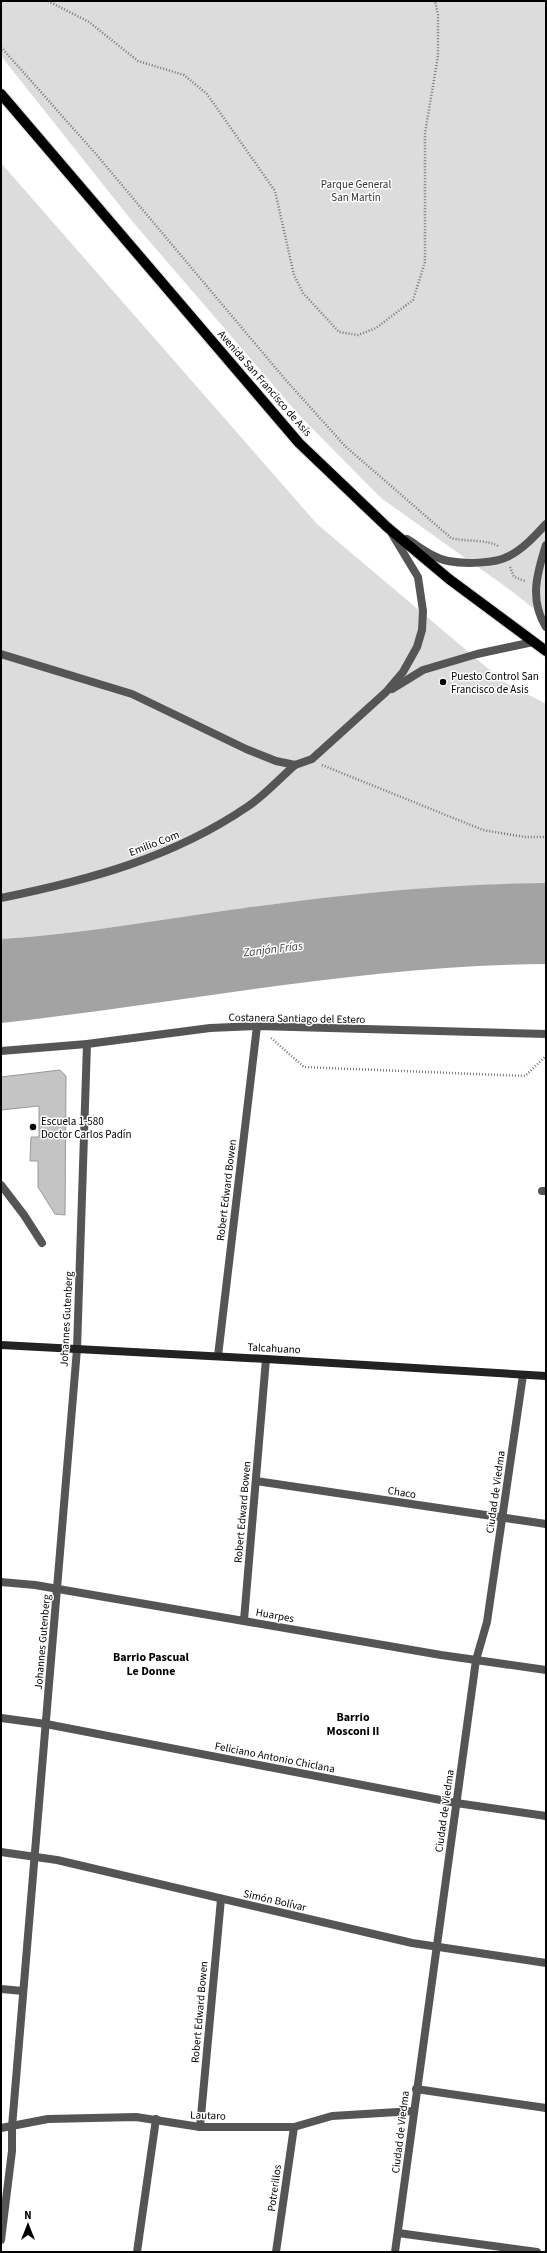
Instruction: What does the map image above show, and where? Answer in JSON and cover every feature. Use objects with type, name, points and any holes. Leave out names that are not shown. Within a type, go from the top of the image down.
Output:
[{"type":"main road","name":"Avenida San Francisco de Asís","points":[[1,94],[299,443],[387,527],[449,579],[546,651]]},
{"type":"street","points":[[387,527],[429,553],[447,561],[466,563],[508,557],[527,544],[546,524]]},
{"type":"street","points":[[1,654],[132,694],[246,749],[276,762],[295,765],[309,760],[386,692],[403,672],[418,647],[422,630],[423,611],[418,577],[387,527]]},
{"type":"street","points":[[546,545],[536,574],[536,602],[546,627]]},
{"type":"street","points":[[386,692],[423,670],[477,654],[533,642]]},
{"type":"street","name":"Emilio Com","points":[[1,898],[73,883],[137,862],[196,838],[248,807],[295,765]]},
{"type":"street","name":"Costanera Santiago del Estero","points":[[1,1051],[87,1044],[210,1028],[257,1026],[546,1034]]},
{"type":"street","name":"Robert Edward Bowen","points":[[218,1356],[257,1026]]},
{"type":"street","name":"Johannes Gutenberg","points":[[1,2240],[12,2151],[12,2127],[23,1990],[77,1349],[87,1044]]},
{"type":"street","points":[[1,1185],[24,1215],[42,1243]]},
{"type":"street","name":"Talcahuano","points":[[1,1345],[218,1356],[546,1376]]},
{"type":"street","name":"Robert Edward Bowen","points":[[244,1620],[266,1359]]},
{"type":"street","name":"Ciudad de Viedma","points":[[395,2252],[416,2089],[476,1660],[487,1622],[523,1375]]},
{"type":"street","name":"Chaco","points":[[256,1481],[546,1524]]},
{"type":"street","name":"Huarpes","points":[[1,1582],[57,1589],[476,1660],[546,1670]]},
{"type":"street","name":"Feliciano Antonio Chiclana","points":[[1,1718],[46,1724],[456,1803],[546,1816]]},
{"type":"street","name":"Simón Bolívar","points":[[1,1852],[34,1856],[436,1948],[546,1963]]},
{"type":"street","name":"Robert Edward Bowen","points":[[200,2127],[221,1899]]},
{"type":"street","points":[[1,1989],[23,1990]]},
{"type":"street","points":[[416,2089],[546,2108]]},
{"type":"street","name":"Lautaro","points":[[1,2128],[48,2119],[136,2117],[200,2127],[294,2127],[332,2116],[414,2111]]},
{"type":"street","points":[[137,2252],[156,2119]]},
{"type":"street","name":"Potrerillos","points":[[276,2252],[294,2127]]},
{"type":"street","points":[[398,2233],[537,2252]]},
{"type":"path","points":[[48,1],[89,22],[138,61],[184,75],[207,94],[275,191],[294,275],[303,293],[339,332],[358,335],[376,328],[413,300],[425,262],[425,133],[438,56],[438,15],[435,1]]},
{"type":"path","points":[[1,47],[95,153],[284,378],[345,446],[451,538],[463,542],[490,543],[498,545],[508,557],[511,573],[514,577],[524,581],[536,581]]},
{"type":"path","points":[[309,760],[483,830],[525,837],[546,837]]},
{"type":"path","points":[[257,1026],[304,1067],[525,1076],[546,1056]]},
{"type":"green space","name":"Parque General San Martín","points":[[1,1],[546,1],[546,618],[506,587],[381,498],[299,415],[132,221],[1,56]]},
{"type":"green space","points":[[1,163],[317,524],[504,682],[546,704],[546,883],[433,888],[357,894],[244,908],[62,934],[1,939]]},
{"type":"water","name":"Zanjón Frías","points":[[546,883],[546,964],[477,966],[341,978],[1,1023],[1,939],[62,934],[244,908],[357,894],[470,885]]},
{"type":"building","name":"Escuela 1-580 Doctor Carlos Padín","points":[[60,1070],[66,1076],[65,1215],[55,1214],[38,1187],[38,1161],[30,1161],[31,1137],[39,1137],[39,1106],[1,1110],[1,1077]]},
{"type":"place","name":"Puesto Control San Francisco de Asis","points":[[443,682]]},
{"type":"place","name":"Escuela 1-580 Doctor Carlos Padín","points":[[33,1127]]},
{"type":"district","name":"Barrio Pascual Le Donne","points":[[151,1664]]},
{"type":"district","name":"Barrio Mosconi II","points":[[353,1724]]}]
